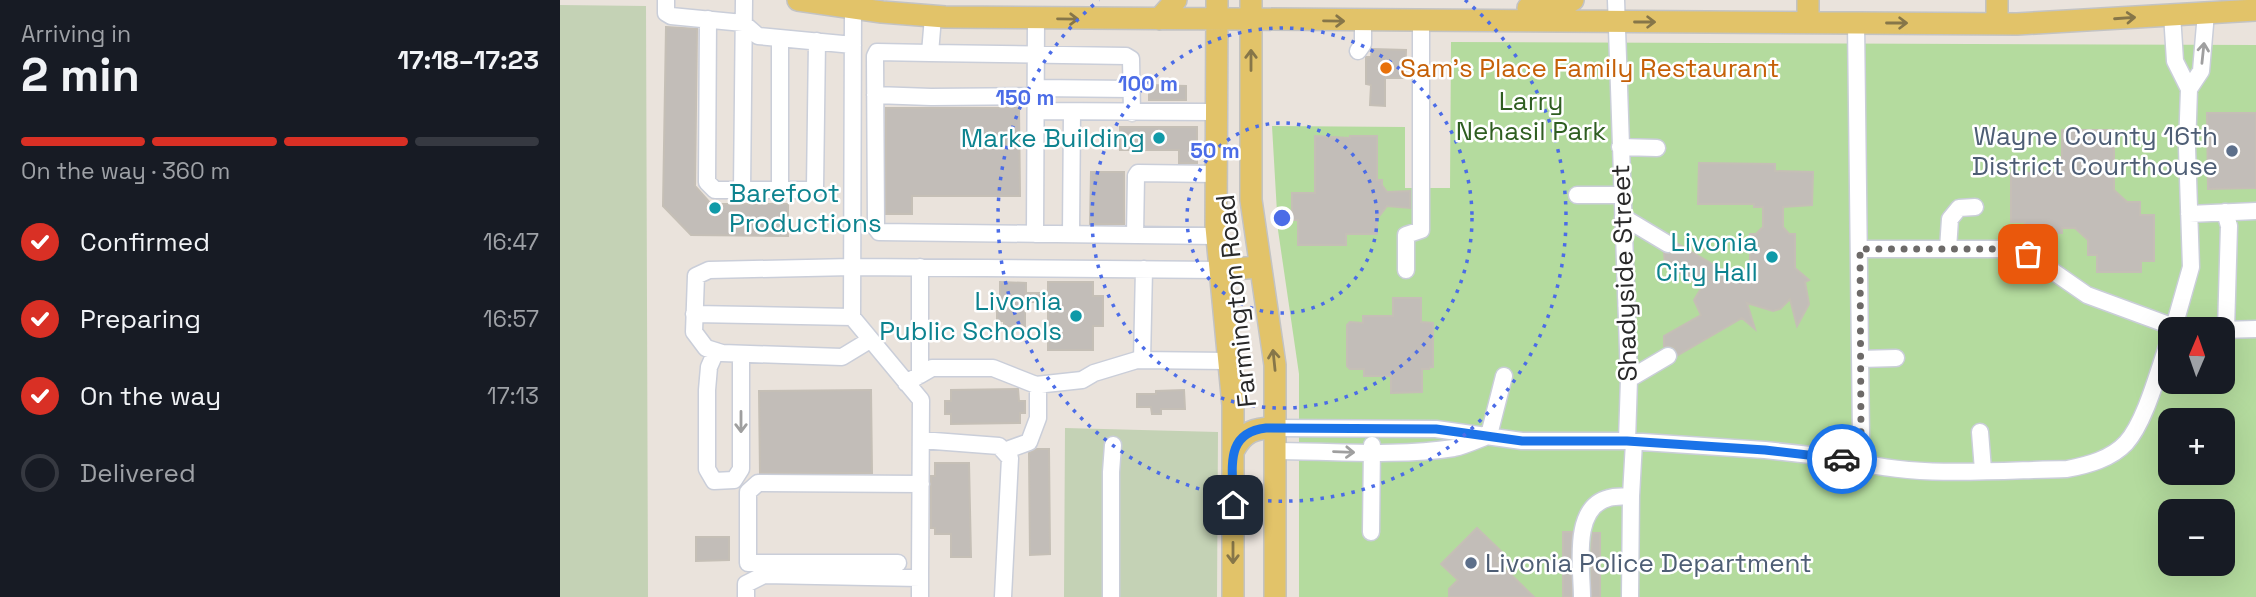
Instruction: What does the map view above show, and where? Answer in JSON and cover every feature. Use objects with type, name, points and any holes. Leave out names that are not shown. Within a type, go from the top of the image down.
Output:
[{"type":"main road","points":[[798,0],[853,4],[933,17],[976,9],[1036,18],[1159,19],[1217,10],[1251,10],[1299,20],[1363,21],[1997,24],[2188,10],[2256,10]]},
{"type":"main road","points":[[1159,19],[1176,0]]},
{"type":"main road","points":[[1289,0],[1299,20]]},
{"type":"main road","points":[[1426,21],[1457,9],[1554,7],[1573,0]]},
{"type":"main road","points":[[1808,0],[1808,22]]},
{"type":"main road","points":[[1997,0],[1997,24]]},
{"type":"main road","name":"Farmington Road","points":[[1217,10],[1217,236],[1234,450],[1233,597]]},
{"type":"main road","name":"Farmington Road","points":[[1251,10],[1251,200],[1275,365],[1275,597]]},
{"type":"main road","points":[[1217,113],[1251,112]]},
{"type":"main road","points":[[1220,270],[1259,267]]},
{"type":"main road","points":[[1234,450],[1241,437],[1251,430],[1276,428]]},
{"type":"street","points":[[666,0],[666,13],[671,16],[743,23],[758,36],[853,45]]},
{"type":"street","points":[[742,190],[744,0]]},
{"type":"street","name":"Shadyside Street","points":[[1616,0],[1631,441],[1630,597]]},
{"type":"street","points":[[853,4],[852,317],[870,340],[913,379]]},
{"type":"street","points":[[2179,317],[2190,267],[2187,148],[2189,89],[2175,61],[2188,10]]},
{"type":"street","points":[[2188,10],[2201,71],[2189,89]]},
{"type":"street","points":[[930,53],[933,17]]},
{"type":"street","points":[[1035,234],[1036,18]]},
{"type":"street","points":[[708,19],[707,182],[715,190],[816,188],[817,41]]},
{"type":"street","points":[[1358,51],[1363,44],[1363,21]]},
{"type":"street","points":[[1406,270],[1406,235],[1421,230],[1426,21]]},
{"type":"street","points":[[1847,459],[1858,450],[1861,436],[1856,23]]},
{"type":"street","points":[[780,38],[780,190]]},
{"type":"street","points":[[1132,113],[1131,59],[1126,56],[877,52],[876,228],[879,232],[1217,236]]},
{"type":"street","points":[[875,100],[930,97],[1036,98],[1132,89]]},
{"type":"street","points":[[1036,98],[1072,112],[1217,113]]},
{"type":"street","points":[[1072,112],[1072,234]]},
{"type":"street","points":[[1620,146],[1657,148]]},
{"type":"street","points":[[1135,235],[1138,173],[1216,174]]},
{"type":"street","points":[[1577,195],[1622,195]]},
{"type":"street","points":[[1948,249],[1950,219],[1959,208],[1975,207]]},
{"type":"street","points":[[2189,214],[2256,211]]},
{"type":"street","points":[[2225,212],[2229,226],[2225,317]]},
{"type":"street","points":[[1623,217],[1668,244]]},
{"type":"street","points":[[1860,249],[2014,249],[2028,254],[2087,295],[2158,324]]},
{"type":"street","points":[[870,340],[842,357],[741,354],[706,348],[694,332],[696,276],[709,270],[852,267],[1220,270]]},
{"type":"street","points":[[920,267],[913,379],[921,400],[920,597]]},
{"type":"street","points":[[1142,360],[1144,269]]},
{"type":"street","points":[[694,314],[852,317]]},
{"type":"street","points":[[2235,330],[2256,329]]},
{"type":"street","points":[[716,351],[709,367],[707,390],[707,469],[714,481],[734,480],[748,492]]},
{"type":"street","points":[[734,480],[741,469],[741,354]]},
{"type":"street","points":[[1629,379],[1668,356]]},
{"type":"street","points":[[1860,359],[1896,358]]},
{"type":"street","points":[[913,379],[932,368],[993,368],[1038,385],[1082,380],[1094,373],[1142,360],[1229,361]]},
{"type":"street","points":[[1276,428],[1436,429],[1522,441],[1631,441],[1765,450],[1847,459],[1881,467],[2067,469],[2089,465],[2108,457],[2124,444],[2135,430],[2158,374]]},
{"type":"street","points":[[1489,435],[1504,376]]},
{"type":"street","points":[[1004,451],[1029,442],[1038,418],[1038,385]]},
{"type":"street","points":[[1371,532],[1372,429]]},
{"type":"street","points":[[1980,432],[1983,470]]},
{"type":"street","points":[[1276,451],[1372,453],[1456,447],[1489,435]]},
{"type":"street","points":[[921,440],[999,446],[1010,458],[1003,597]]},
{"type":"street","points":[[1111,597],[1113,446]]},
{"type":"street","points":[[898,563],[748,563],[748,492],[758,483],[921,484]]},
{"type":"street","points":[[1582,597],[1582,527],[1590,508],[1607,498],[1631,496]]},
{"type":"street","points":[[746,597],[746,584],[764,575],[920,578]]},
{"type":"green space","points":[[560,5],[646,6],[648,597],[560,597]]},
{"type":"green space","name":"Larry Nehasil Park","points":[[1451,42],[2256,45],[2256,597],[1299,597],[1299,374],[1278,230],[1272,126],[1405,127],[1405,188],[1450,188]]},
{"type":"green space","points":[[1065,428],[1218,432],[1217,597],[1064,597]]},
{"type":"building","points":[[666,27],[697,29],[695,186],[711,204],[788,204],[788,236],[691,235],[663,206]]},
{"type":"building","name":"Sam's Place Family Restaurant","points":[[1372,49],[1406,50],[1405,78],[1385,78],[1385,106],[1370,105],[1371,85],[1366,84],[1366,57],[1371,57]]},
{"type":"building","points":[[1149,85],[1186,86],[1186,100],[1149,100]]},
{"type":"building","points":[[886,108],[1019,108],[1020,196],[912,196],[912,214],[886,214]]},
{"type":"building","name":"Wayne County 16th District Courthouse","points":[[2207,113],[2256,113],[2256,188],[2208,189]]},
{"type":"building","name":"Marke Building","points":[[1120,127],[1197,127],[1197,163],[1179,163],[1179,150],[1120,150]]},
{"type":"building","points":[[2062,130],[2114,130],[2114,190],[2127,202],[2140,202],[2140,215],[2154,215],[2154,261],[2141,261],[2141,272],[2097,272],[2097,255],[2088,255],[2088,240],[2075,228],[2062,228],[2062,233],[2025,233],[2025,222],[2011,222],[2011,173],[2062,173]]},
{"type":"building","points":[[1315,136],[1377,136],[1377,180],[1382,180],[1387,192],[1410,191],[1410,208],[1387,206],[1377,219],[1377,234],[1346,234],[1346,245],[1298,245],[1298,220],[1292,220],[1292,193],[1315,193]]},
{"type":"building","name":"Livonia City Hall","points":[[1699,163],[1775,164],[1775,171],[1813,172],[1812,205],[1783,207],[1783,227],[1789,234],[1795,234],[1795,268],[1809,280],[1805,282],[1809,304],[1797,326],[1790,299],[1780,309],[1773,311],[1747,303],[1755,329],[1742,318],[1678,355],[1674,347],[1664,346],[1664,336],[1701,315],[1694,300],[1702,287],[1665,264],[1664,253],[1674,253],[1678,244],[1738,279],[1750,268],[1750,234],[1756,234],[1763,227],[1763,207],[1754,207],[1754,204],[1698,204]]},
{"type":"building","points":[[1091,172],[1124,172],[1124,224],[1090,224]]},
{"type":"building","name":"Livonia Public Schools","points":[[1000,282],[1026,283],[1026,293],[1048,293],[1048,282],[1093,282],[1093,296],[1103,296],[1103,326],[1093,326],[1093,350],[1048,350],[1048,302],[1025,302],[1025,326],[1004,326],[1004,321],[997,321],[997,311],[1000,311]]},
{"type":"building","points":[[1393,298],[1421,298],[1421,322],[1433,323],[1433,367],[1422,369],[1422,392],[1391,393],[1391,376],[1364,376],[1364,369],[1350,369],[1347,366],[1347,325],[1350,322],[1363,323],[1363,316],[1393,316]]},
{"type":"building","points":[[1018,389],[1019,401],[1025,401],[1025,413],[1020,413],[1020,423],[951,424],[951,414],[945,414],[945,401],[951,401],[951,390]]},
{"type":"building","points":[[871,390],[872,473],[760,473],[759,391]]},
{"type":"building","points":[[1184,390],[1185,409],[1161,409],[1161,414],[1152,414],[1151,407],[1137,407],[1137,394]]},
{"type":"building","points":[[1037,449],[1049,449],[1050,554],[1030,555],[1029,453]]},
{"type":"building","points":[[935,463],[969,463],[971,557],[951,557],[951,534],[935,534],[935,528],[931,528],[931,476],[935,476]]},
{"type":"building","name":"Livonia Police Department","points":[[1477,528],[1504,554],[1497,561],[1534,597],[1449,597],[1449,589],[1458,580],[1441,564]]},
{"type":"building","points":[[1563,532],[1572,532],[1572,597],[1563,597]]},
{"type":"building","points":[[1593,533],[1600,533],[1600,597],[1592,597]]},
{"type":"building","points":[[696,537],[729,537],[729,560],[696,561]]},
{"type":"way so far","points":[[1842,459],[1847,459],[1858,450],[1861,436],[1860,249],[2014,249],[2028,254]]},
{"type":"place","name":"Sam's Place Family Restaurant","points":[[1386,68]]},
{"type":"place","name":"Marke Building","points":[[1159,138]]},
{"type":"place","name":"Wayne County 16th District Courthouse","points":[[2232,151]]},
{"type":"place","name":"Barefoot Productions","points":[[715,208]]},
{"type":"place","name":"Livonia City Hall","points":[[1772,257]]},
{"type":"place","name":"Livonia Public Schools","points":[[1076,316]]},
{"type":"place","name":"Livonia Police Department","points":[[1471,563]]},
{"type":"route","points":[[1233,505],[1234,450],[1241,437],[1251,430],[1266,428],[1436,429],[1522,441],[1627,441],[1765,450],[1842,459]]}]
